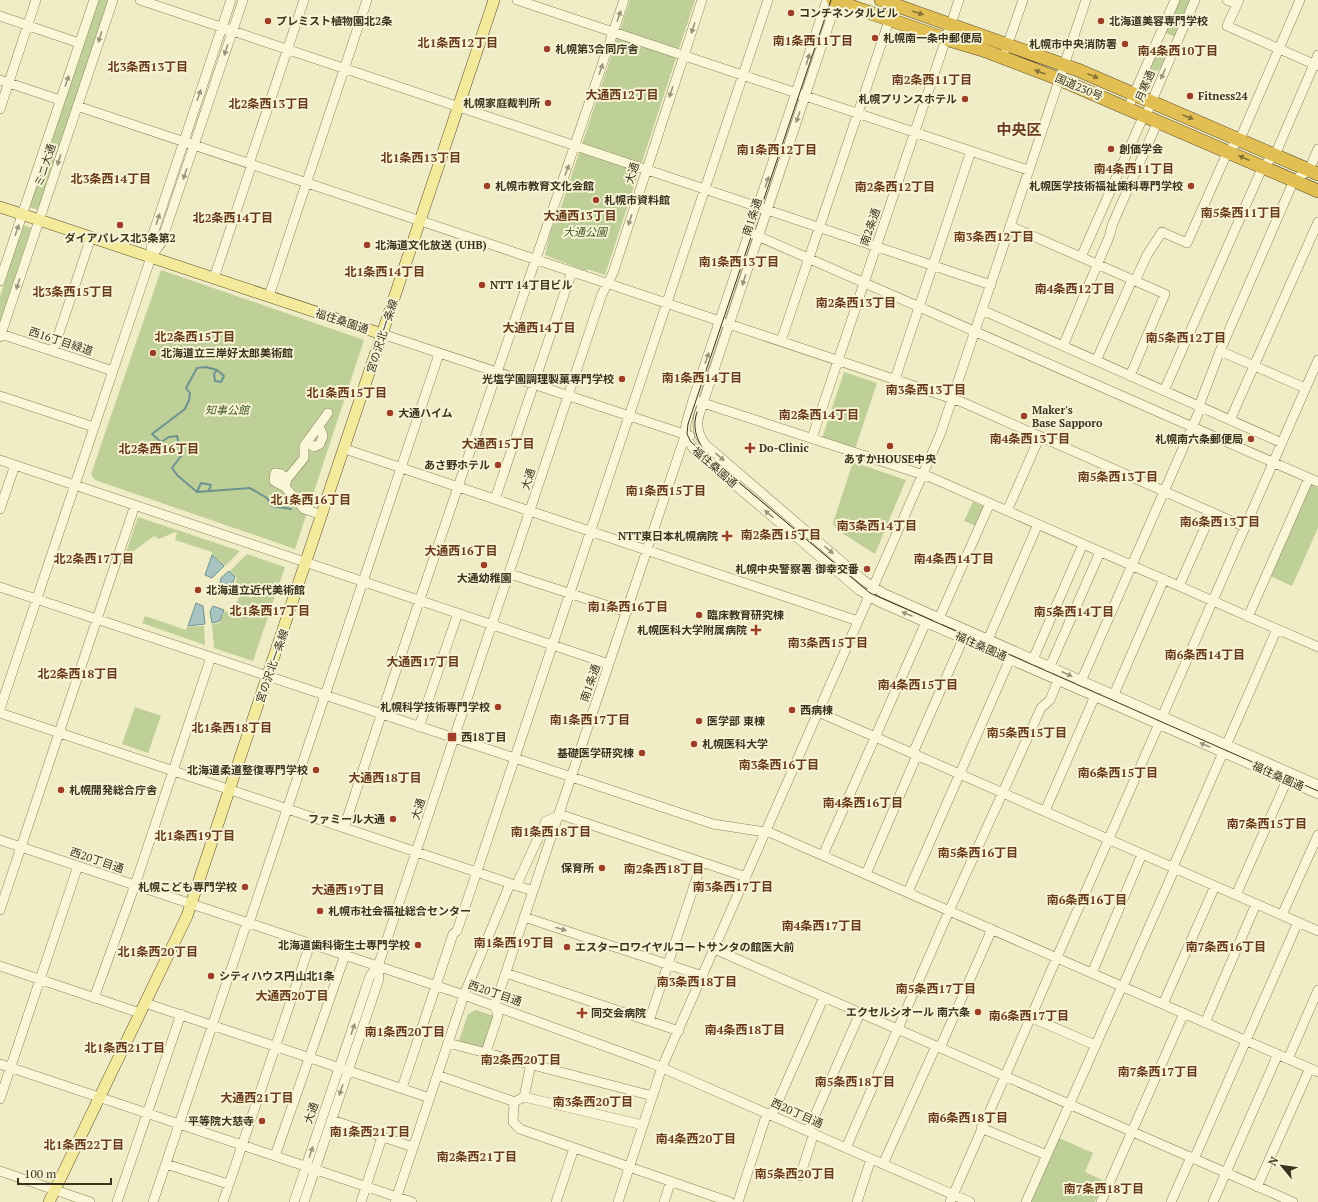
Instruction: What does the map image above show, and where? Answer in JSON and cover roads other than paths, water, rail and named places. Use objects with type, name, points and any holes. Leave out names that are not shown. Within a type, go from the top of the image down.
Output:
[{"type":"highway","name":"国道230号","points":[[834,0],[946,39],[961,42],[1059,79],[1318,190]]},
{"type":"highway","name":"国道230号","points":[[881,0],[895,2],[951,25],[1064,65],[1134,93],[1314,172]]},
{"type":"main road","name":"宮の沢北一条線","points":[[49,1202],[192,904],[494,0]]},
{"type":"main road","name":"福住桑園通","points":[[0,207],[382,334]]},
{"type":"street","points":[[0,109],[4,81],[28,26],[36,0]]},
{"type":"street","name":"ミニ大通","points":[[0,281],[2,270],[94,0]]},
{"type":"street","name":"ミニ大通","points":[[1,336],[113,0]]},
{"type":"street","points":[[140,0],[876,247],[991,284]]},
{"type":"street","points":[[167,9],[170,0]]},
{"type":"street","points":[[151,257],[151,240],[231,0]]},
{"type":"street","points":[[0,709],[151,257],[161,243],[243,0]]},
{"type":"street","points":[[214,278],[304,0]]},
{"type":"street","points":[[269,296],[367,0]]},
{"type":"street","points":[[517,0],[1028,170]]},
{"type":"street","points":[[344,828],[496,373],[624,0]]},
{"type":"street","name":"大通","points":[[304,1202],[310,1168],[344,1069],[379,979],[378,966],[568,397],[608,283],[613,273],[702,0]]},
{"type":"street","points":[[402,1088],[453,934],[457,931],[768,0]]},
{"type":"street","name":"南1条通","points":[[697,427],[703,403],[758,237],[763,208],[834,0]]},
{"type":"street","name":"南2条通","points":[[812,438],[959,0]]},
{"type":"street","points":[[1001,58],[1008,44],[1023,0]]},
{"type":"street","points":[[618,1202],[662,1067],[940,434],[1086,0]]},
{"type":"street","name":"月寒通","points":[[1128,108],[1175,0]]},
{"type":"street","name":"月寒通","points":[[1149,117],[1152,101],[1195,0]]},
{"type":"street","points":[[1226,0],[1238,2],[1227,26],[1316,65]]},
{"type":"street","points":[[1096,361],[1133,280],[1162,232],[1187,243],[1228,151],[1240,139],[1300,0]]},
{"type":"street","points":[[781,341],[895,2]]},
{"type":"street","points":[[0,16],[80,42]]},
{"type":"street","points":[[1164,391],[1262,166],[1275,155],[1316,65],[1318,55]]},
{"type":"street","points":[[4,81],[60,100]]},
{"type":"street","points":[[78,106],[952,398],[1245,526]]},
{"type":"street","points":[[1081,257],[1149,117]]},
{"type":"street","points":[[1063,346],[1109,237],[1149,117]]},
{"type":"street","points":[[1080,685],[1166,492],[1193,427],[1220,351],[1294,180],[1314,172],[1318,149]]},
{"type":"street","points":[[895,379],[934,266],[971,151]]},
{"type":"street","name":"南1条通","points":[[486,1052],[498,1016],[495,1005],[648,550],[684,436],[693,400],[750,233],[763,208]]},
{"type":"street","points":[[1230,420],[1318,222]]},
{"type":"street","points":[[1010,226],[1165,294],[1130,376]]},
{"type":"street","points":[[750,233],[1318,482]]},
{"type":"street","points":[[53,351],[91,237]]},
{"type":"street","points":[[495,499],[572,271]]},
{"type":"street","points":[[982,310],[1282,443]]},
{"type":"street","name":"福住桑園通","points":[[382,334],[684,436],[700,438]]},
{"type":"street","name":"西16丁目緑道","points":[[1,336],[113,371]]},
{"type":"street","points":[[1220,351],[1305,388]]},
{"type":"street","points":[[153,1202],[287,809],[439,354]]},
{"type":"street","points":[[951,1198],[1318,360]]},
{"type":"street","points":[[0,396],[94,427]]},
{"type":"street","points":[[693,400],[922,475],[990,503],[1318,647]]},
{"type":"street","points":[[316,513],[304,509],[286,483],[304,458],[304,446],[307,442],[314,447],[320,444],[323,436],[319,426],[328,413]]},
{"type":"street","points":[[684,436],[697,427]]},
{"type":"street","name":"福住桑園通","points":[[697,427],[700,438],[706,445],[873,587],[963,639],[986,644],[1010,660],[1031,663]]},
{"type":"street","name":"福住桑園通","points":[[684,436],[695,451],[859,590],[869,596],[926,622],[937,623],[1112,699],[1162,716],[1287,780],[1318,794]]},
{"type":"street","points":[[1007,511],[1040,436]]},
{"type":"street","points":[[345,449],[858,621]]},
{"type":"street","points":[[0,460],[609,664]]},
{"type":"street","points":[[0,509],[15,465]]},
{"type":"street","points":[[1248,617],[1309,478]]},
{"type":"street","points":[[937,623],[990,503]]},
{"type":"street","points":[[0,910],[135,505]]},
{"type":"street","points":[[1179,586],[1212,512]]},
{"type":"street","points":[[986,644],[1038,524]]},
{"type":"street","points":[[1031,663],[1083,544]]},
{"type":"street","points":[[1048,671],[1100,552]]},
{"type":"street","points":[[510,574],[627,612]]},
{"type":"street","points":[[1112,699],[1164,579]]},
{"type":"street","points":[[0,586],[454,739],[713,824],[730,828],[766,831],[1314,1070],[1257,1187]]},
{"type":"street","points":[[419,727],[458,613]]},
{"type":"street","points":[[823,855],[926,622]]},
{"type":"street","points":[[1026,1202],[1174,868],[1222,758],[1224,748],[1277,629]]},
{"type":"street","points":[[866,874],[963,639]]},
{"type":"street","points":[[94,998],[135,885],[211,657]]},
{"type":"street","points":[[908,892],[1010,660]]},
{"type":"street","name":"福住桑園通","points":[[1048,671],[1058,680],[1080,685],[1095,696],[1112,699],[1158,725],[1224,748],[1318,784]]},
{"type":"street","points":[[846,1148],[1002,792],[1041,708],[1050,700],[1058,680]]},
{"type":"street","points":[[1045,811],[1095,696]]},
{"type":"street","points":[[818,712],[1318,931]]},
{"type":"street","points":[[0,713],[533,891]]},
{"type":"street","points":[[1236,895],[1287,780]]},
{"type":"street","points":[[396,1199],[464,995],[513,885],[546,821],[559,815],[746,876]]},
{"type":"street","points":[[1282,915],[1318,835]]},
{"type":"street","name":"西20丁目通","points":[[0,840],[495,1005],[662,1067],[883,1164],[951,1198],[970,1202]]},
{"type":"street","points":[[1092,973],[1142,854]]},
{"type":"street","points":[[649,1021],[702,862]]},
{"type":"street","points":[[0,1099],[78,866]]},
{"type":"street","points":[[1163,1004],[1215,886]]},
{"type":"street","points":[[1205,1023],[1256,904]]},
{"type":"street","points":[[524,917],[703,976]]},
{"type":"street","points":[[1171,1202],[1247,1041],[1298,922]]},
{"type":"street","points":[[883,1164],[992,929]]},
{"type":"street","points":[[222,1202],[310,944]]},
{"type":"street","points":[[714,949],[1226,1173],[1282,1200],[1293,1202]]},
{"type":"street","points":[[276,1156],[345,955]]},
{"type":"street","points":[[0,966],[140,1013]]},
{"type":"street","points":[[506,973],[679,1031]]},
{"type":"street","points":[[1288,1059],[1318,990]]},
{"type":"street","points":[[738,1202],[770,1114],[824,997]]},
{"type":"street","points":[[145,1002],[430,1098]]},
{"type":"street","points":[[800,1176],[811,1132],[860,1013]]},
{"type":"street","points":[[1101,1202],[1184,1013]]},
{"type":"street","points":[[117,1202],[180,1014]]},
{"type":"street","points":[[1030,1017],[1095,1045]]},
{"type":"street","points":[[448,1043],[653,1096]]},
{"type":"street","points":[[1213,1202],[1278,1054]]},
{"type":"street","points":[[0,1064],[366,1186],[396,1199],[412,1202]]},
{"type":"street","points":[[524,1097],[531,1064]]},
{"type":"street","name":"大通","points":[[294,1202],[332,1120],[344,1069]]},
{"type":"street","points":[[437,1075],[514,1102],[524,1097],[644,1125]]},
{"type":"street","points":[[514,1102],[513,1119],[517,1127],[730,1202]]},
{"type":"street","points":[[332,1120],[414,1147]]},
{"type":"street","points":[[982,1128],[1046,1155]]},
{"type":"street","points":[[361,1202],[382,1136]]},
{"type":"street","points":[[556,1202],[574,1148]]},
{"type":"street","points":[[857,1202],[871,1159]]},
{"type":"street","points":[[166,1164],[228,1184]]},
{"type":"street","points":[[0,1171],[90,1202]]},
{"type":"street","points":[[664,1202],[671,1181]]},
{"type":"water","points":[[212,555],[224,566],[212,578],[205,575]]},
{"type":"water","points":[[229,571],[235,577],[231,588],[220,584],[221,578]]},
{"type":"water","points":[[196,603],[203,606],[205,624],[188,626]]},
{"type":"water","points":[[213,606],[224,610],[220,621],[212,623],[210,612]]},
{"type":"waterway","points":[[217,370],[224,376],[221,382],[215,381],[214,374],[217,370],[206,367],[197,368],[186,388],[190,393],[185,409],[152,434],[161,442],[169,437],[177,436],[181,456],[172,468],[177,475],[197,492],[250,488],[267,498],[272,506],[291,509]]},
{"type":"waterway","points":[[197,492],[201,483],[211,485],[209,490]]},
{"type":"tram line","points":[[831,0],[688,424],[687,434],[691,442],[870,593],[1318,791]]},
{"type":"tram line","points":[[697,412],[695,422],[697,438],[705,451]]},
{"type":"place","name":"コンチネンタルビル","points":[[791,13]]},
{"type":"place","name":"プレミスト植物園北2条","points":[[268,21]]},
{"type":"place","name":"北海道美容専門学校","points":[[1101,21]]},
{"type":"place","name":"札幌南一条中郵便局","points":[[875,38]]},
{"type":"place","name":"札幌市中央消防署","points":[[1125,44]]},
{"type":"place","name":"札幌第3合同庁舎","points":[[547,49]]},
{"type":"place","name":"Fitness24","points":[[1190,96]]},
{"type":"place","name":"札幌プリンスホテル","points":[[965,99]]},
{"type":"place","name":"札幌家庭裁判所","points":[[548,103]]},
{"type":"place","name":"創価学会","points":[[1111,149]]},
{"type":"place","name":"札幌市教育文化会館","points":[[487,186]]},
{"type":"place","name":"札幌医学技術福祉歯科専門学校","points":[[1191,186]]},
{"type":"place","name":"札幌市資料館","points":[[596,200]]},
{"type":"place","name":"ダイアパレス北3条第2","points":[[120,225]]},
{"type":"place","name":"北海道文化放送 (UHB)","points":[[367,245]]},
{"type":"place","name":"NTT 14丁目ビル","points":[[482,285]]},
{"type":"place","name":"北海道立三岸好太郎美術館","points":[[153,353]]},
{"type":"place","name":"光塩学園調理製菓専門学校","points":[[622,379]]},
{"type":"place","name":"大通ハイム","points":[[390,413]]},
{"type":"place","name":"Maker's Base Sapporo","points":[[1024,416]]},
{"type":"place","name":"札幌南六条郵便局","points":[[1251,439]]},
{"type":"place","name":"あすかHOUSE中央","points":[[890,446]]},
{"type":"place","name":"Do-Clinic","points":[[750,448]]},
{"type":"place","name":"あさ野ホテル","points":[[498,465]]},
{"type":"place","name":"NTT東日本札幌病院","points":[[727,536]]},
{"type":"place","name":"大通幼稚園","points":[[484,565]]},
{"type":"place","name":"札幌中央警察署 御幸交番","points":[[867,569]]},
{"type":"place","name":"北海道立近代美術館","points":[[198,590]]},
{"type":"place","name":"臨床教育研究棟","points":[[699,615]]},
{"type":"place","name":"札幌医科大学附属病院","points":[[756,630]]},
{"type":"place","name":"札幌科学技術専門学校","points":[[498,707]]},
{"type":"place","name":"西病棟","points":[[792,710]]},
{"type":"place","name":"医学部 東棟","points":[[699,721]]},
{"type":"place","name":"西18丁目","points":[[452,737]]},
{"type":"place","name":"札幌医科大学","points":[[694,744]]},
{"type":"place","name":"基礎医学研究棟","points":[[642,753]]},
{"type":"place","name":"北海道柔道整復専門学校","points":[[316,770]]},
{"type":"place","name":"札幌開発総合庁舎","points":[[61,790]]},
{"type":"place","name":"ファミール大通","points":[[393,819]]},
{"type":"place","name":"保育所","points":[[602,868]]},
{"type":"place","name":"札幌こども専門学校","points":[[245,887]]},
{"type":"place","name":"札幌市社会福祉総合センター","points":[[320,911]]},
{"type":"place","name":"北海道歯科衛生士専門学校","points":[[418,945]]},
{"type":"place","name":"エスターロワイヤルコートサンタの館医大前","points":[[567,947]]},
{"type":"place","name":"シティハウス円山北1条","points":[[211,976]]},
{"type":"place","name":"エクセルシオール 南六条","points":[[978,1012]]},
{"type":"place","name":"同交会病院","points":[[582,1013]]},
{"type":"place","name":"平等院大慈寺","points":[[262,1121]]},
{"type":"district","name":"南1条西11丁目","points":[[813,41]]},
{"type":"district","name":"北1条西12丁目","points":[[458,43]]},
{"type":"district","name":"南4条西10丁目","points":[[1178,51]]},
{"type":"district","name":"北3条西13丁目","points":[[148,67]]},
{"type":"district","name":"南2条西11丁目","points":[[932,80]]},
{"type":"district","name":"大通西12丁目","points":[[622,95]]},
{"type":"district","name":"北2条西13丁目","points":[[269,104]]},
{"type":"district","name":"中央区","points":[[1019,130]]},
{"type":"district","name":"南1条西12丁目","points":[[777,150]]},
{"type":"district","name":"北1条西13丁目","points":[[421,158]]},
{"type":"district","name":"南4条西11丁目","points":[[1134,169]]},
{"type":"district","name":"北3条西14丁目","points":[[111,179]]},
{"type":"district","name":"南2条西12丁目","points":[[895,187]]},
{"type":"district","name":"南5条西11丁目","points":[[1241,213]]},
{"type":"district","name":"大通西13丁目","points":[[580,216]]},
{"type":"district","name":"北2条西14丁目","points":[[233,218]]},
{"type":"district","name":"南3条西12丁目","points":[[994,237]]},
{"type":"district","name":"南1条西13丁目","points":[[739,262]]},
{"type":"district","name":"北1条西14丁目","points":[[385,272]]},
{"type":"district","name":"南4条西12丁目","points":[[1075,289]]},
{"type":"district","name":"北3条西15丁目","points":[[73,292]]},
{"type":"district","name":"南2条西13丁目","points":[[856,303]]},
{"type":"district","name":"大通西14丁目","points":[[539,328]]},
{"type":"district","name":"北2条西15丁目","points":[[195,337]]},
{"type":"district","name":"南5条西12丁目","points":[[1186,338]]},
{"type":"district","name":"南1条西14丁目","points":[[702,378]]},
{"type":"district","name":"南3条西13丁目","points":[[926,390]]},
{"type":"district","name":"北1条西15丁目","points":[[347,393]]},
{"type":"district","name":"南2条西14丁目","points":[[819,415]]},
{"type":"district","name":"南4条西13丁目","points":[[1030,439]]},
{"type":"district","name":"大通西15丁目","points":[[498,444]]},
{"type":"district","name":"北2条西16丁目","points":[[159,449]]},
{"type":"district","name":"南5条西13丁目","points":[[1118,477]]},
{"type":"district","name":"南1条西15丁目","points":[[666,491]]},
{"type":"district","name":"北1条西16丁目","points":[[311,500]]},
{"type":"district","name":"南6条西13丁目","points":[[1220,522]]},
{"type":"district","name":"南3条西14丁目","points":[[877,526]]},
{"type":"district","name":"南2条西15丁目","points":[[781,535]]},
{"type":"district","name":"大通西16丁目","points":[[461,551]]},
{"type":"district","name":"北2条西17丁目","points":[[94,559]]},
{"type":"district","name":"南4条西14丁目","points":[[954,559]]},
{"type":"district","name":"南1条西16丁目","points":[[628,607]]},
{"type":"district","name":"北1条西17丁目","points":[[270,611]]},
{"type":"district","name":"南5条西14丁目","points":[[1074,612]]},
{"type":"district","name":"南3条西15丁目","points":[[828,643]]},
{"type":"district","name":"南6条西14丁目","points":[[1205,655]]},
{"type":"district","name":"大通西17丁目","points":[[423,662]]},
{"type":"district","name":"北2条西18丁目","points":[[78,674]]},
{"type":"district","name":"南4条西15丁目","points":[[918,685]]},
{"type":"district","name":"南1条西17丁目","points":[[590,720]]},
{"type":"district","name":"北1条西18丁目","points":[[232,728]]},
{"type":"district","name":"南5条西15丁目","points":[[1027,733]]},
{"type":"district","name":"南3条西16丁目","points":[[779,765]]},
{"type":"district","name":"南6条西15丁目","points":[[1118,773]]},
{"type":"district","name":"大通西18丁目","points":[[385,778]]},
{"type":"district","name":"南4条西16丁目","points":[[863,803]]},
{"type":"district","name":"南7条西15丁目","points":[[1267,824]]},
{"type":"district","name":"南1条西18丁目","points":[[551,832]]},
{"type":"district","name":"北1条西19丁目","points":[[195,836]]},
{"type":"district","name":"南5条西16丁目","points":[[978,853]]},
{"type":"district","name":"南2条西18丁目","points":[[664,869]]},
{"type":"district","name":"南3条西17丁目","points":[[733,887]]},
{"type":"district","name":"大通西19丁目","points":[[348,890]]},
{"type":"district","name":"南6条西16丁目","points":[[1087,900]]},
{"type":"district","name":"南4条西17丁目","points":[[822,926]]},
{"type":"district","name":"南1条西19丁目","points":[[514,943]]},
{"type":"district","name":"南7条西16丁目","points":[[1226,947]]},
{"type":"district","name":"北1条西20丁目","points":[[158,952]]},
{"type":"district","name":"南3条西18丁目","points":[[697,982]]},
{"type":"district","name":"南5条西17丁目","points":[[936,989]]},
{"type":"district","name":"大通西20丁目","points":[[292,996]]},
{"type":"district","name":"南6条西17丁目","points":[[1029,1016]]},
{"type":"district","name":"南4条西18丁目","points":[[745,1030]]},
{"type":"district","name":"南1条西20丁目","points":[[405,1032]]},
{"type":"district","name":"北1条西21丁目","points":[[125,1048]]},
{"type":"district","name":"南2条西20丁目","points":[[521,1060]]},
{"type":"district","name":"南7条西17丁目","points":[[1158,1072]]},
{"type":"district","name":"南5条西18丁目","points":[[855,1082]]},
{"type":"district","name":"大通西21丁目","points":[[257,1098]]},
{"type":"district","name":"南3条西20丁目","points":[[593,1102]]},
{"type":"district","name":"南6条西18丁目","points":[[968,1118]]},
{"type":"district","name":"南1条西21丁目","points":[[370,1132]]},
{"type":"district","name":"南4条西20丁目","points":[[696,1139]]},
{"type":"district","name":"北1条西22丁目","points":[[84,1145]]},
{"type":"district","name":"南2条西21丁目","points":[[477,1157]]},
{"type":"district","name":"南5条西20丁目","points":[[795,1174]]},
{"type":"district","name":"南7条西18丁目","points":[[1104,1189]]},
{"type":"park label","name":"大通公園","points":[[585,232]]},
{"type":"park label","name":"知事公館","points":[[227,410]]}]
